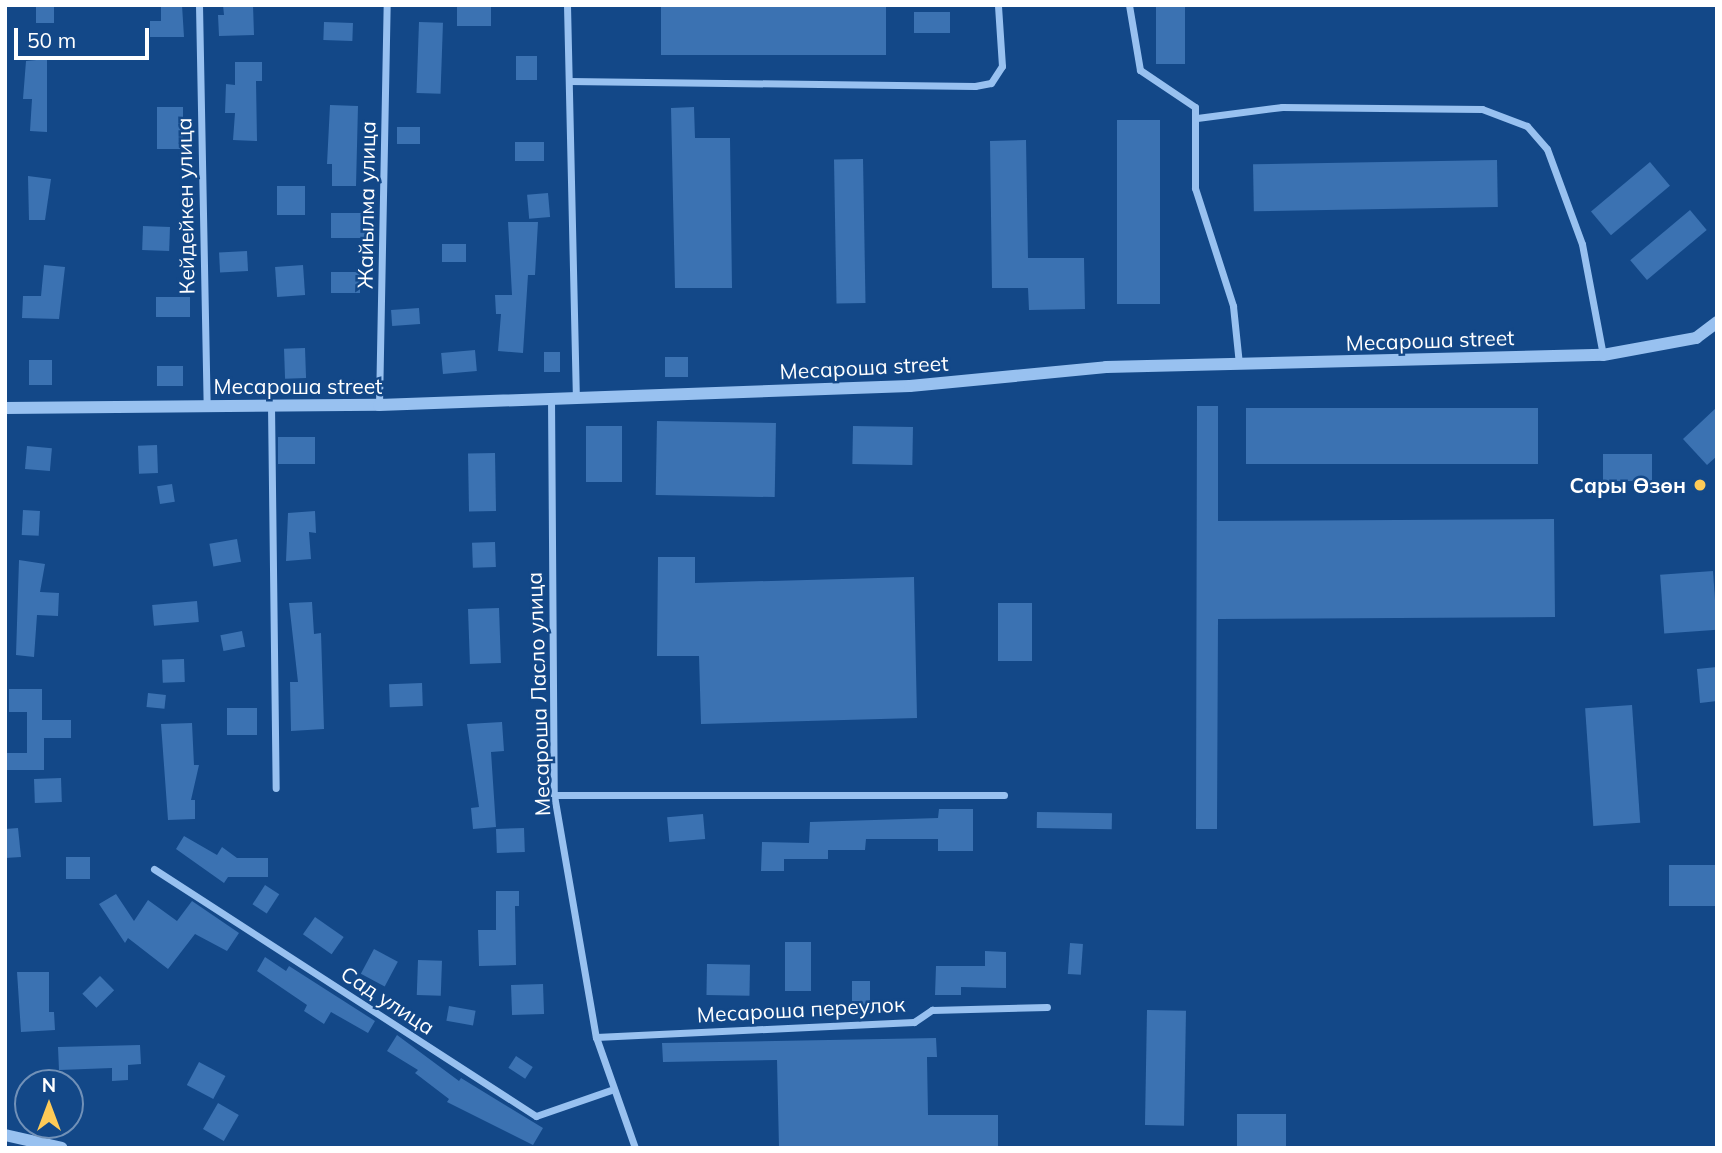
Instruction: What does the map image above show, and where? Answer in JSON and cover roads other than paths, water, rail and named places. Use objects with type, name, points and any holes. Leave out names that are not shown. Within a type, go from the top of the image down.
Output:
[{"type":"street","name":"Кейдейкен улица","points":[[199,5],[207,405]]},
{"type":"street","name":"Жайылма улица","points":[[379,405],[387,5]]},
{"type":"street","points":[[567,5],[576,396]]},
{"type":"street","points":[[569,81],[975,86],[991,83],[1002,66],[998,5]]},
{"type":"street","points":[[1129,5],[1140,70],[1190,103],[1197,118],[1195,188],[1233,306],[1239,364]]},
{"type":"street","points":[[1197,118],[1282,107],[1482,110],[1527,126],[1547,149],[1582,244],[1602,355]]},
{"type":"street","name":"Месароша street","points":[[5,408],[379,405],[911,386],[1105,367],[1602,355],[1696,338],[1717,322]]},
{"type":"street","name":"Месароша Ласло улица","points":[[551,398],[554,795],[596,1037],[611,1090],[635,1148]]},
{"type":"street","points":[[271,405],[276,788]]},
{"type":"street","points":[[554,795],[1004,795]]},
{"type":"street","name":"Сад улица","points":[[154,869],[536,1116],[611,1090]]},
{"type":"street","name":"Месароша переулок","points":[[596,1037],[914,1022],[932,1010],[1047,1007]]},
{"type":"street","points":[[5,1135],[62,1148]]},
{"type":"place","name":"Сары Өзөн","points":[[1700,485]]}]
